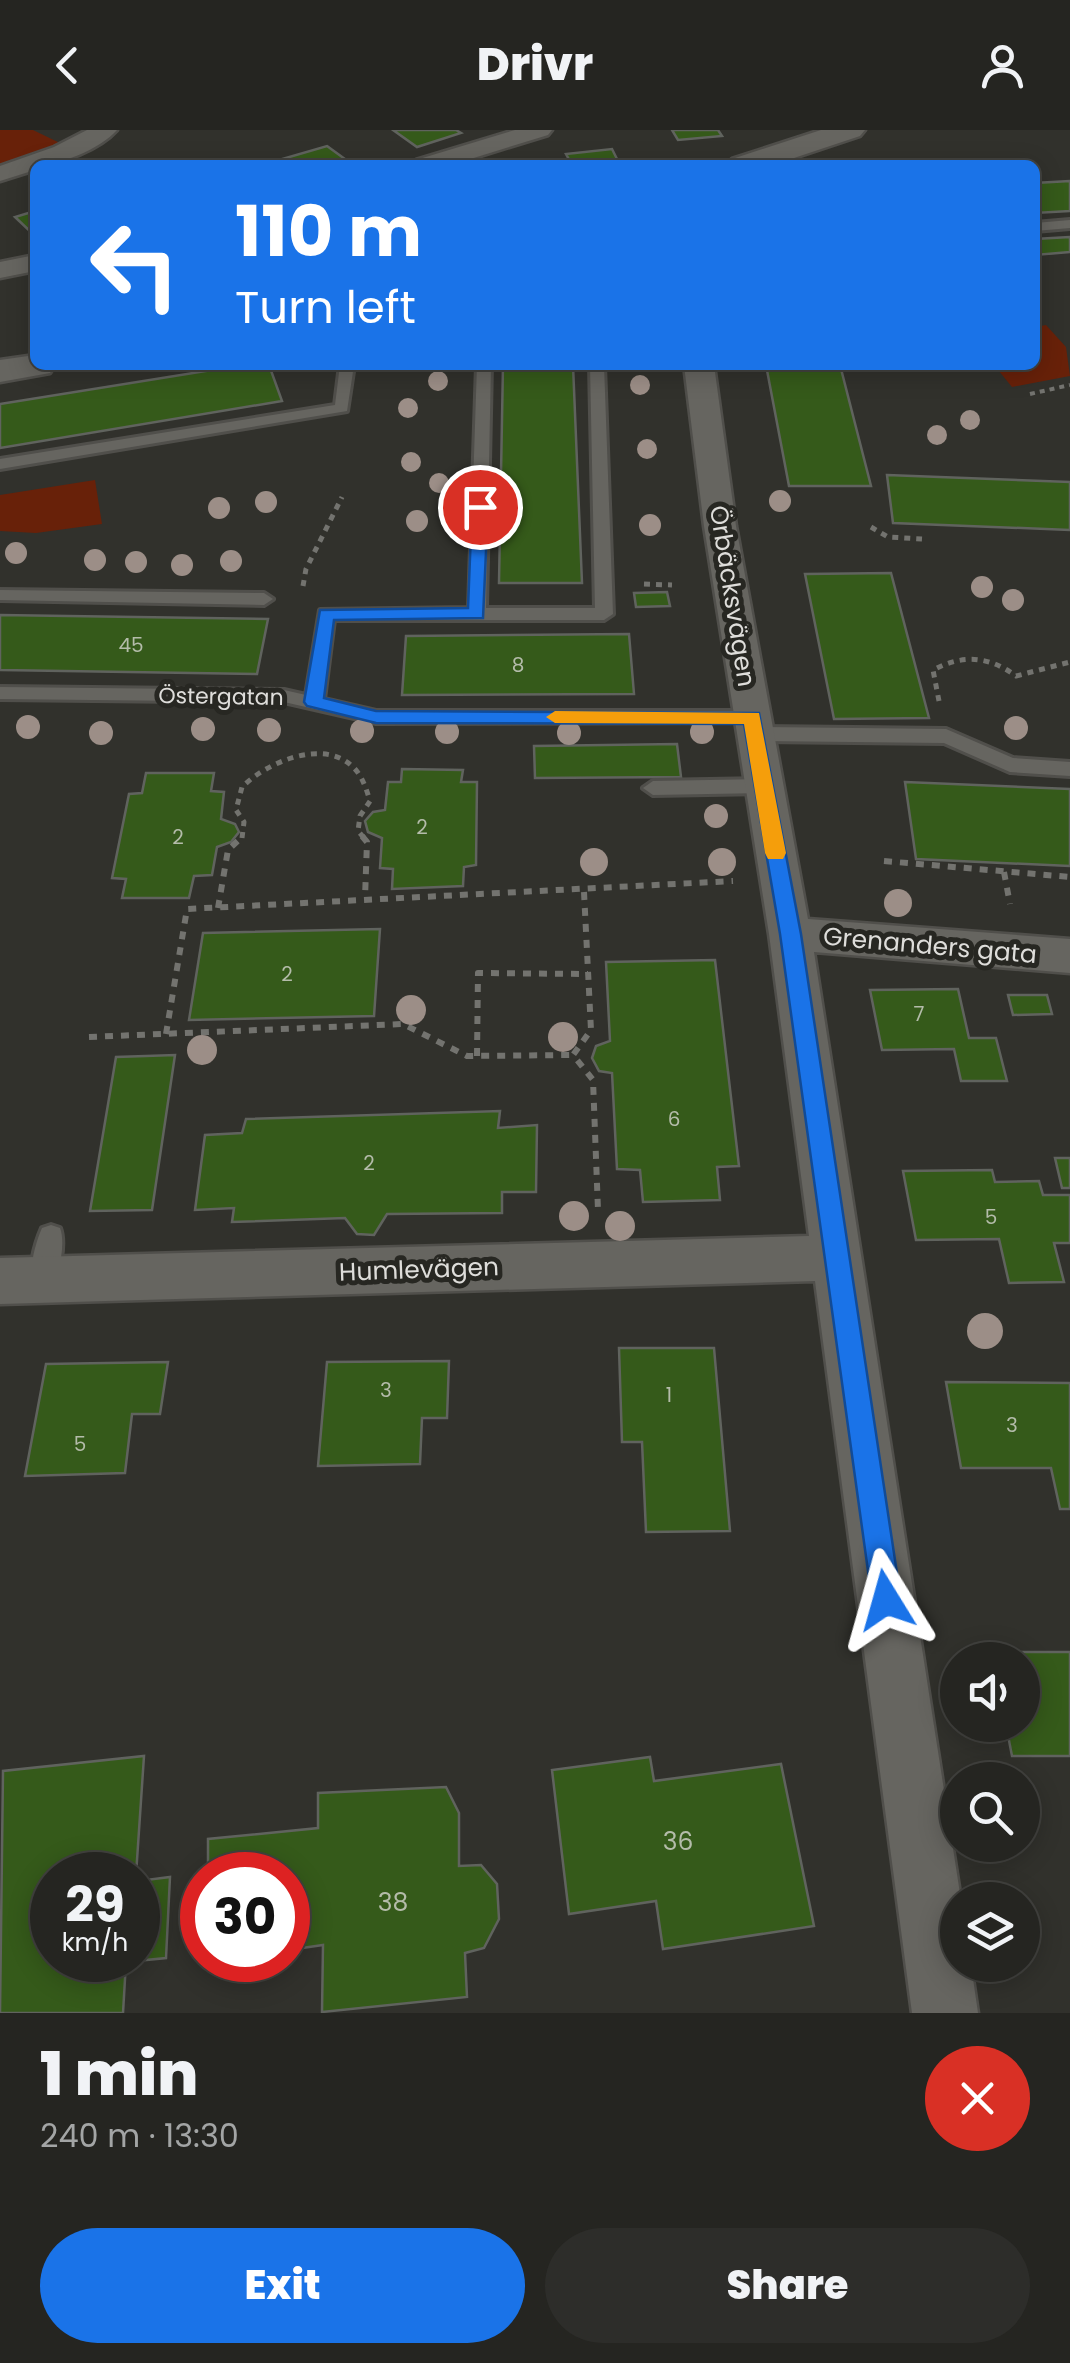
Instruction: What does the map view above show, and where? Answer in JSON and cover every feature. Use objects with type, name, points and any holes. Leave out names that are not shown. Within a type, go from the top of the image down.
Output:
[{"type":"street","points":[[40,160],[105,130]]},
{"type":"street","points":[[758,160],[850,130]]},
{"type":"street","points":[[440,160],[535,131]]},
{"type":"street","points":[[0,174],[30,164]]},
{"type":"street","points":[[0,270],[30,264]]},
{"type":"street","points":[[0,371],[30,366]]},
{"type":"street","name":"Örbäcksvägen","points":[[701,370],[720,526],[790,934],[945,2013]]},
{"type":"street","name":"Grenanders gata","points":[[790,934],[1070,956]]},
{"type":"street","name":"Humlevägen","points":[[32,1266],[838,1258]]},
{"type":"lane","points":[[1040,227],[1070,224]]},
{"type":"lane","points":[[0,464],[342,408],[346,370]]},
{"type":"lane","points":[[477,614],[484,370]]},
{"type":"lane","points":[[326,614],[604,614],[597,370]]},
{"type":"lane","points":[[0,595],[264,599]]},
{"type":"lane","name":"Östergatan","points":[[0,692],[284,696],[314,702],[326,614]]},
{"type":"lane","points":[[314,702],[376,717],[754,726],[946,736],[1010,765],[1070,768]]},
{"type":"lane","points":[[653,788],[764,786]]},
{"type":"path","points":[[1030,394],[1070,385]]},
{"type":"path","points":[[326,614],[299,604],[306,569],[342,497]]},
{"type":"path","points":[[871,527],[888,537],[922,539]]},
{"type":"path","points":[[946,736],[933,670],[941,665],[975,657],[990,660],[1016,676],[1070,662]]},
{"type":"path","points":[[218,908],[228,850],[243,837],[244,822],[236,810],[240,789],[258,774],[289,760],[322,755],[345,760],[362,776],[370,801],[360,816],[358,831],[366,842],[364,898]]},
{"type":"path","points":[[884,861],[1070,877]]},
{"type":"path","points":[[166,1034],[187,909],[364,898],[584,892],[749,880]]},
{"type":"path","points":[[573,1056],[591,1030],[584,892]]},
{"type":"path","points":[[477,1056],[478,973],[588,974]]},
{"type":"path","points":[[88,1037],[402,1024],[467,1056],[573,1056]]},
{"type":"path","points":[[573,1056],[593,1080],[599,1216]]},
{"type":"shaded area","points":[[0,130],[33,130],[62,144],[0,168]]},
{"type":"shaded area","points":[[1046,325],[1066,347],[1070,376],[1012,387],[998,370],[1040,370],[1040,326]]},
{"type":"shaded area","points":[[95,480],[102,524],[36,533],[0,531],[0,495]]},
{"type":"building","points":[[393,130],[456,130],[461,133],[417,147]]},
{"type":"building","points":[[672,130],[718,130],[722,136],[678,140]]},
{"type":"building","points":[[327,146],[346,160],[279,160]]},
{"type":"building","points":[[612,149],[618,160],[569,160],[566,154]]},
{"type":"building","points":[[1070,181],[1070,211],[1040,213],[1040,183]]},
{"type":"building","points":[[30,212],[30,231],[15,217]]},
{"type":"building","points":[[1070,237],[1070,252],[1040,255],[1040,239]]},
{"type":"building","points":[[212,370],[271,370],[282,401],[0,448],[0,404]]},
{"type":"building","points":[[503,370],[573,370],[582,583],[499,583]]},
{"type":"building","points":[[767,370],[841,370],[871,486],[789,486]]},
{"type":"building","points":[[887,475],[1070,482],[1070,530],[893,523]]},
{"type":"building","points":[[891,573],[929,718],[834,719],[805,574]]},
{"type":"building","points":[[667,592],[670,606],[636,607],[634,593]]},
{"type":"building","points":[[0,615],[268,619],[257,674],[0,670]]},
{"type":"building","points":[[629,634],[634,694],[402,695],[406,636]]},
{"type":"building","points":[[677,744],[681,777],[535,778],[534,746]]},
{"type":"building","points":[[402,769],[463,770],[461,782],[477,782],[476,865],[464,867],[463,886],[392,889],[393,869],[380,868],[382,838],[368,832],[365,821],[373,812],[385,810],[388,782],[401,782]]},
{"type":"building","points":[[146,773],[214,773],[211,791],[224,792],[221,819],[235,824],[239,832],[231,842],[217,847],[212,875],[194,876],[189,898],[122,898],[126,879],[112,878],[129,794],[142,793]]},
{"type":"building","points":[[905,782],[1070,789],[1070,866],[916,859]]},
{"type":"building","points":[[380,929],[374,1016],[189,1020],[203,933]]},
{"type":"building","points":[[715,960],[739,1166],[717,1167],[720,1200],[643,1202],[640,1170],[617,1169],[612,1073],[599,1071],[592,1058],[596,1046],[610,1041],[606,962]]},
{"type":"building","points":[[958,989],[969,1038],[996,1038],[1007,1081],[961,1081],[954,1049],[882,1050],[870,990]]},
{"type":"building","points":[[1008,995],[1047,995],[1052,1014],[1013,1015]]},
{"type":"building","points":[[175,1055],[152,1210],[90,1211],[116,1057]]},
{"type":"building","points":[[500,1111],[498,1128],[537,1125],[536,1192],[502,1192],[502,1213],[387,1214],[374,1235],[357,1234],[345,1218],[232,1222],[234,1208],[195,1210],[205,1135],[242,1133],[246,1119]]},
{"type":"building","points":[[1055,1158],[1070,1158],[1070,1188],[1062,1188]]},
{"type":"building","points":[[992,1170],[995,1182],[1039,1181],[1043,1195],[1070,1195],[1070,1243],[1054,1243],[1064,1282],[1009,1283],[999,1239],[916,1240],[903,1171]]},
{"type":"building","points":[[619,1348],[714,1348],[730,1531],[646,1532],[642,1442],[622,1442]]},
{"type":"building","points":[[449,1361],[447,1418],[422,1418],[420,1464],[318,1466],[327,1362]]},
{"type":"building","points":[[168,1362],[160,1414],[132,1414],[125,1473],[25,1476],[46,1364]]},
{"type":"building","points":[[946,1382],[1070,1383],[1070,1509],[1060,1509],[1051,1468],[961,1468]]},
{"type":"building","points":[[1040,1652],[1070,1652],[1070,1756],[1012,1756],[1009,1742],[1040,1742]]},
{"type":"building","points":[[144,1756],[138,1852],[30,1852],[30,1982],[125,1982],[123,2013],[0,2013],[3,1771]]},
{"type":"building","points":[[650,1757],[654,1781],[781,1764],[814,1926],[663,1949],[656,1901],[569,1914],[552,1770]]},
{"type":"building","points":[[446,1787],[459,1813],[459,1866],[481,1865],[497,1884],[499,1919],[484,1948],[465,1953],[467,1997],[322,2012],[323,1945],[310,1947],[310,1852],[208,1852],[208,1839],[318,1828],[318,1793]]},
{"type":"building","points":[[170,1877],[166,1958],[160,1959],[160,1878]]},
{"type":"slow traffic","points":[[555,717],[753,717],[776,853]]},
{"type":"route","points":[[480,507],[477,614],[326,614],[314,702],[376,717],[753,717],[790,934],[886,1600]]}]
